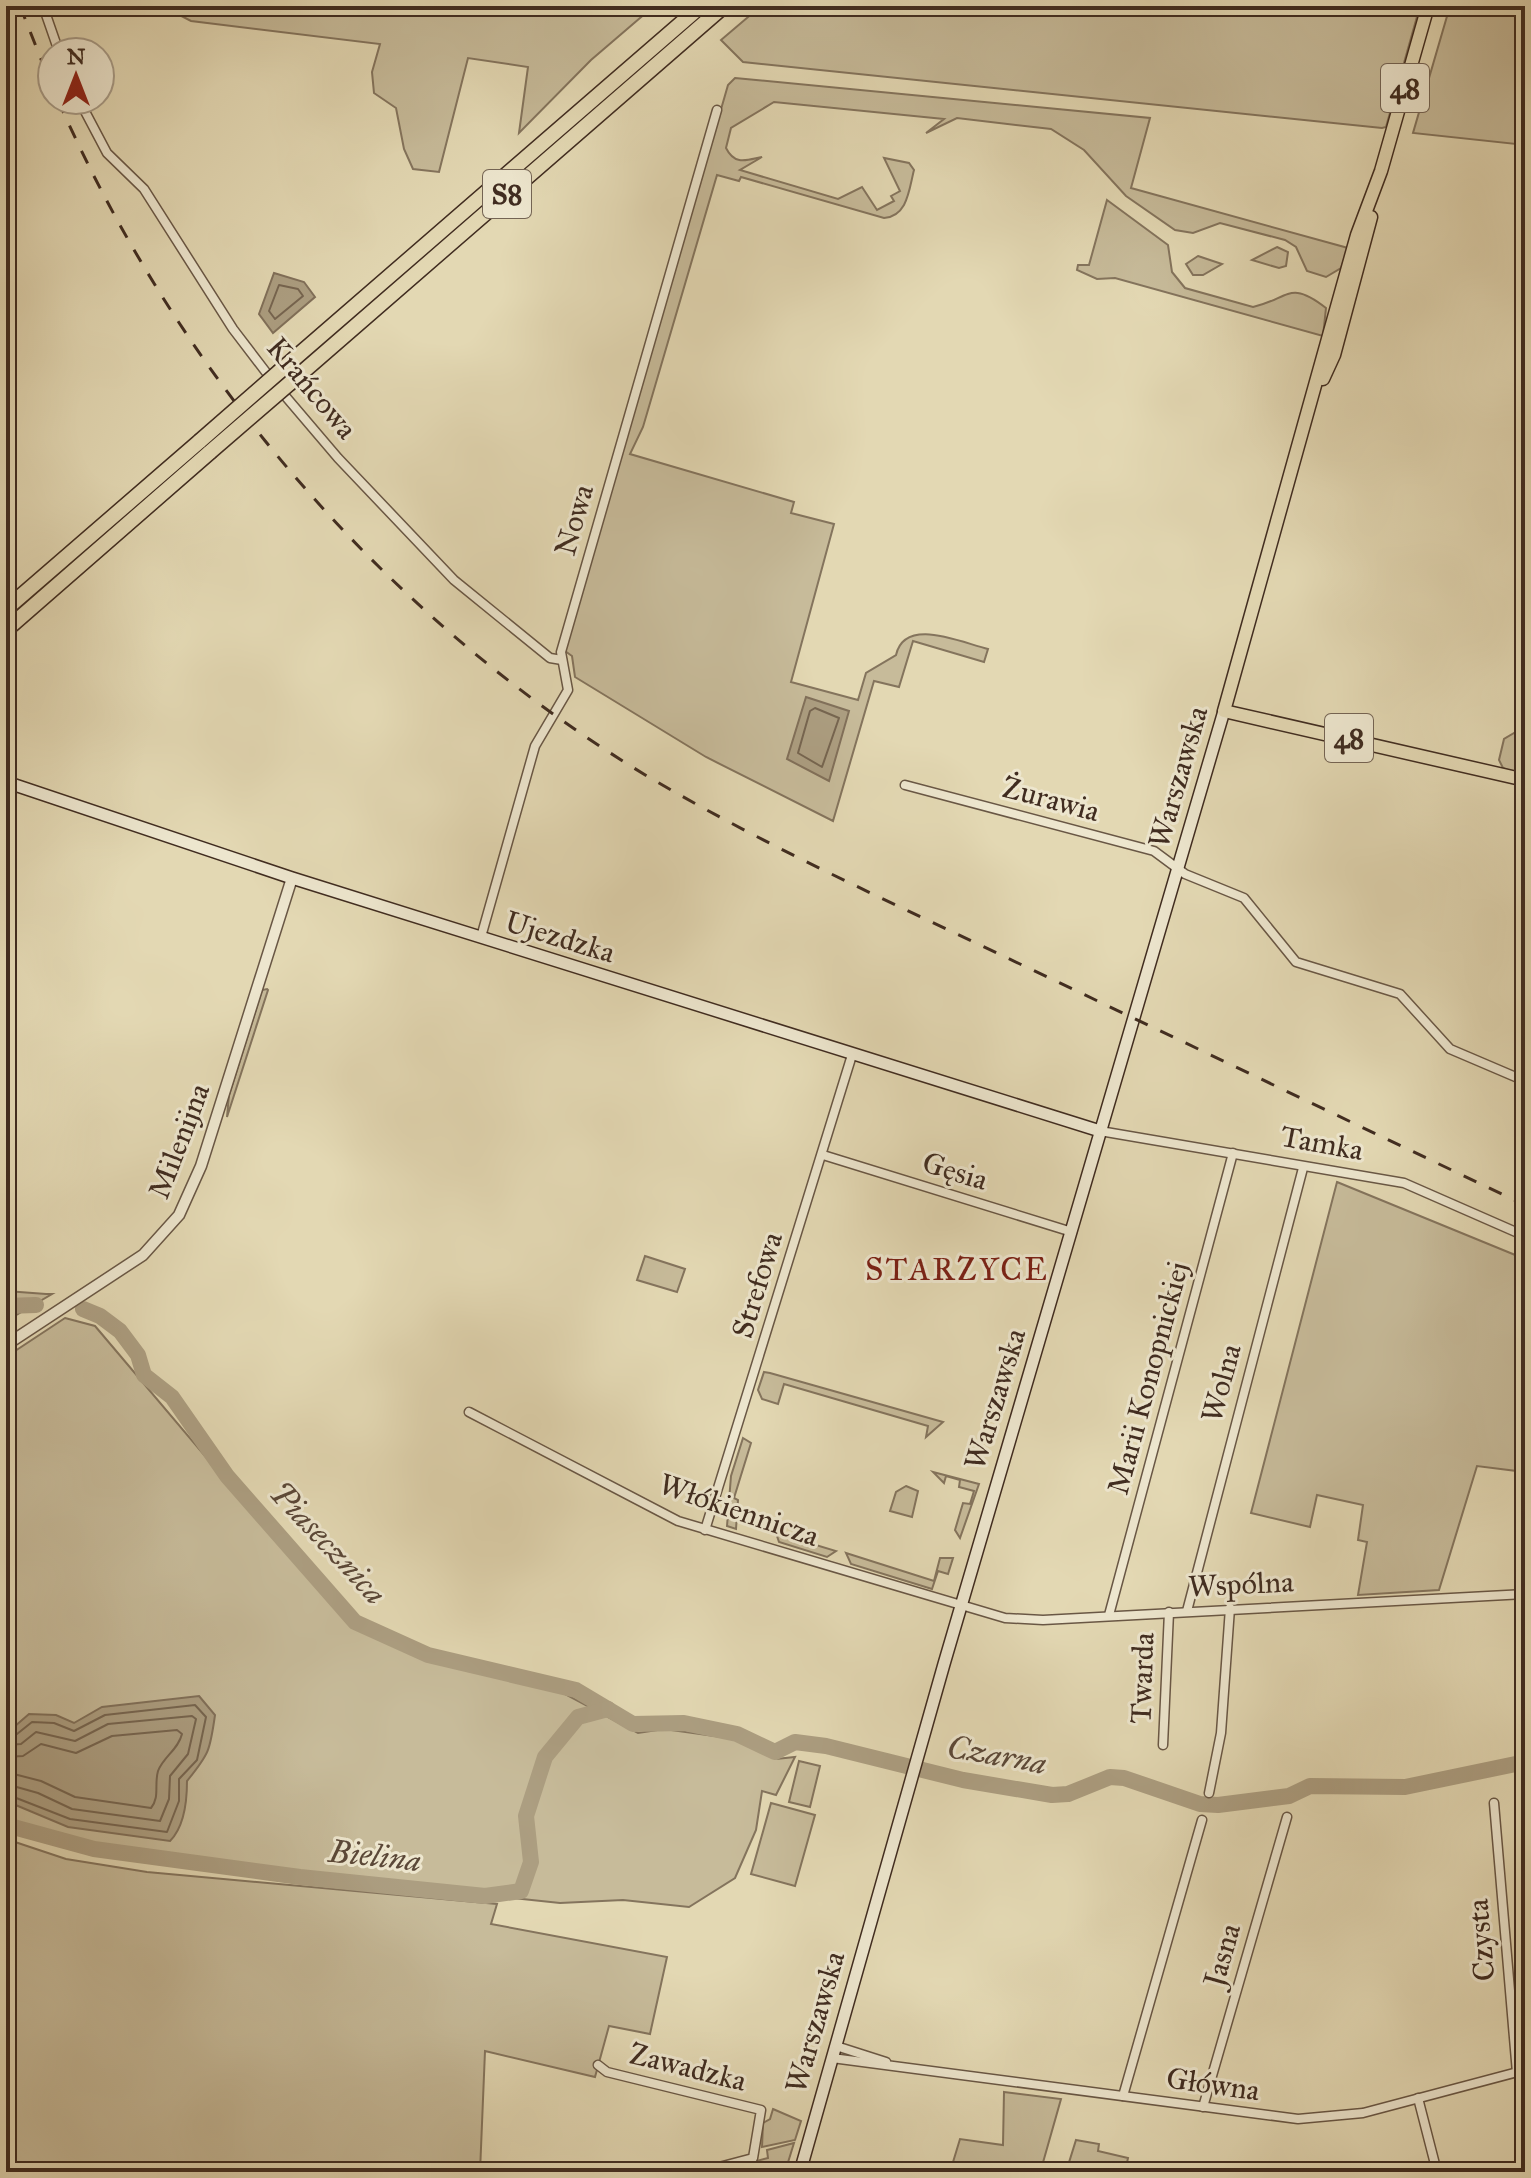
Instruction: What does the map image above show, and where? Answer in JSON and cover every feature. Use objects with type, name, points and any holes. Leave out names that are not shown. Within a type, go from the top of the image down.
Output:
[{"type":"highway","name":"S8","points":[[285,377],[701,6]]},
{"type":"highway","name":"S8","points":[[6,609],[205,446],[724,6]]},
{"type":"highway","name":"S8","points":[[6,630],[205,446]]},
{"type":"main road","name":"Warszawska","points":[[800,2172],[961,1605],[1179,870],[1311,411],[1357,235],[1381,171],[1428,6]]},
{"type":"main road","name":"48","points":[[1224,711],[1525,780]]},
{"type":"main road","name":"Ujezdzka","points":[[6,782],[292,878],[1100,1131]]},
{"type":"street","points":[[43,6],[53,36]]},
{"type":"street","name":"Nowa","points":[[481,937],[535,746],[568,690],[562,660],[565,636],[717,110]]},
{"type":"street","name":"Krańcowa","points":[[87,116],[107,153],[144,189],[233,329],[338,458],[454,580],[550,658],[562,660]]},
{"type":"street","name":"Żurawia","points":[[905,785],[1154,851],[1179,870],[1244,898],[1296,962],[1400,994],[1450,1049],[1525,1081]]},
{"type":"street","name":"Milenijna","points":[[6,1345],[143,1255],[179,1215],[201,1166],[292,878]]},
{"type":"street","name":"Strefowa","points":[[705,1530],[852,1055]]},
{"type":"street","name":"Tamka","points":[[1100,1131],[1404,1183],[1525,1236]]},
{"type":"street","name":"Marii Konopnickiej","points":[[1109,1615],[1233,1153]]},
{"type":"street","name":"Gęsia","points":[[823,1155],[1072,1232]]},
{"type":"street","name":"Wolna","points":[[1187,1611],[1303,1168]]},
{"type":"street","name":"Włókiennicza","points":[[469,1412],[678,1521],[961,1605]]},
{"type":"street","name":"Wspólna","points":[[961,1605],[1018,1620],[1525,1594]]},
{"type":"street","points":[[1209,1793],[1220,1747],[1230,1608]]},
{"type":"street","name":"Twarda","points":[[1163,1745],[1169,1612]]},
{"type":"street","name":"Czysta","points":[[1494,1803],[1521,2072]]},
{"type":"street","name":"Jasna","points":[[1203,2107],[1287,1817]]},
{"type":"street","points":[[1123,2096],[1202,1820]]},
{"type":"street","name":"Główna","points":[[834,2052],[890,2064],[1276,2117],[1321,2119],[1363,2113],[1521,2072]]},
{"type":"street","name":"Zawadzka","points":[[598,2065],[607,2072],[761,2110],[753,2158],[700,2172]]},
{"type":"street","points":[[1418,2098],[1437,2172]]},
{"type":"shaded area","points":[[162,6],[654,6],[591,60],[519,133],[528,67],[468,58],[439,172],[413,169],[404,149],[396,108],[374,93],[372,72],[380,44],[191,21]]},
{"type":"shaded area","points":[[761,6],[1420,6],[1386,127],[1382,128],[743,62],[721,40]]},
{"type":"shaded area","points":[[1450,6],[1525,6],[1525,145],[1413,133]]},
{"type":"shaded area","points":[[735,78],[1150,118],[1131,188],[1348,248],[1341,268],[1326,277],[1307,271],[1296,247],[1285,240],[1220,223],[1193,233],[1175,230],[1126,196],[1084,150],[1051,129],[957,118],[926,133],[944,119],[774,102],[731,128],[726,148],[733,157],[746,160],[762,157],[740,170],[838,199],[862,187],[877,210],[894,201],[891,196],[900,191],[884,158],[909,163],[914,170],[909,193],[898,212],[884,218],[741,177],[739,181],[717,175],[643,427],[630,454],[794,502],[791,513],[834,524],[791,682],[858,700],[866,673],[896,655],[901,643],[911,637],[936,635],[988,649],[984,662],[913,641],[899,687],[874,681],[833,821],[706,757],[575,677],[572,656],[565,651],[728,85]]},
{"type":"shaded area","points":[[1107,200],[1168,245],[1172,272],[1185,288],[1253,307],[1289,294],[1304,294],[1326,308],[1323,336],[1115,278],[1097,279],[1077,270],[1078,265],[1089,265]]},
{"type":"shaded area","points":[[1277,247],[1288,252],[1286,266],[1279,268],[1252,260]]},
{"type":"shaded area","points":[[1198,256],[1222,264],[1203,275],[1193,275],[1186,264]]},
{"type":"shaded area","points":[[1514,733],[1525,735],[1525,766],[1513,772],[1503,768],[1499,760],[1504,739]]},
{"type":"shaded area","points":[[267,989],[227,1117],[229,1095],[262,990]]},
{"type":"shaded area","points":[[1337,1182],[1525,1259],[1525,1472],[1477,1466],[1439,1590],[1358,1595],[1367,1542],[1358,1540],[1363,1505],[1317,1495],[1310,1527],[1251,1513]]},
{"type":"shaded area","points":[[645,1256],[685,1269],[677,1292],[637,1280]]},
{"type":"shaded area","points":[[6,1291],[46,1294],[52,1294],[6,1321]]},
{"type":"shaded area","points":[[65,1318],[95,1326],[299,1567],[354,1624],[427,1656],[552,1687],[638,1733],[664,1729],[736,1739],[776,1759],[795,1757],[776,1795],[762,1791],[756,1830],[735,1878],[689,1907],[623,1900],[560,1903],[300,1875],[95,1846],[6,1820],[6,1357]]},
{"type":"shaded area","points":[[764,1372],[943,1422],[926,1437],[928,1426],[784,1384],[778,1404],[762,1399],[758,1390]]},
{"type":"shaded area","points":[[743,1438],[751,1443],[734,1498],[738,1500],[736,1529],[727,1526],[731,1476]]},
{"type":"shaded area","points":[[933,1472],[979,1484],[960,1538],[955,1530],[963,1503],[970,1504],[974,1491],[959,1487],[960,1480],[946,1476],[944,1483]]},
{"type":"shaded area","points":[[906,1486],[918,1491],[912,1517],[890,1511],[896,1492]]},
{"type":"shaded area","points":[[776,1533],[836,1551],[827,1557],[779,1542]]},
{"type":"shaded area","points":[[846,1553],[934,1581],[940,1558],[953,1558],[948,1574],[938,1571],[932,1589],[851,1564]]},
{"type":"shaded area","points":[[799,1761],[820,1766],[810,1807],[789,1802]]},
{"type":"shaded area","points":[[771,1803],[815,1815],[795,1886],[751,1874]]},
{"type":"shaded area","points":[[6,1839],[66,1859],[147,1872],[497,1904],[491,1924],[667,1957],[650,2034],[609,2026],[595,2077],[485,2051],[480,2172],[6,2172]]},
{"type":"shaded area","points":[[1004,2092],[1061,2099],[1042,2166],[1062,2172],[950,2172],[960,2139],[1003,2145]]},
{"type":"shaded area","points":[[773,2109],[801,2121],[795,2140],[762,2147],[763,2123],[770,2119]]},
{"type":"shaded area","points":[[1076,2140],[1099,2144],[1098,2151],[1128,2158],[1125,2172],[1066,2172]]},
{"type":"shaded area","points":[[794,2143],[785,2172],[715,2172],[768,2158],[767,2150]]},
{"type":"water","points":[[274,273],[304,282],[315,297],[273,333],[259,314]]},
{"type":"water","points":[[806,697],[849,711],[829,781],[787,759]]},
{"type":"water","points":[[199,1696],[215,1715],[212,1737],[204,1758],[187,1781],[182,1821],[170,1841],[68,1827],[6,1801],[6,1727],[14,1727],[29,1714],[56,1715],[74,1723],[102,1707]]},
{"type":"waterway","name":"Piasecznica","points":[[6,1306],[36,1305]]},
{"type":"waterway","name":"Czarna","points":[[83,1309],[100,1316],[120,1331],[138,1355],[144,1375],[172,1397],[227,1476],[355,1622],[428,1655],[576,1690],[633,1724],[684,1723],[737,1734],[775,1752],[795,1742],[826,1746],[963,1780],[1052,1795],[1068,1794],[1110,1777],[1124,1778],[1200,1804],[1218,1805],[1289,1796],[1310,1786],[1405,1787],[1525,1762]]},
{"type":"waterway","name":"Bielina","points":[[6,1825],[94,1849],[300,1877],[485,1896],[521,1891],[531,1862],[526,1816],[545,1757],[578,1717],[608,1709]]},
{"type":"railway","points":[[20,6],[36,46]]},
{"type":"railway","points":[[66,116],[108,202],[165,301],[229,394],[300,483],[378,566],[462,643],[552,713],[647,776],[785,851],[1525,1205]]},
{"type":"district","name":"STARZYCE","points":[[957,1269]]}]
